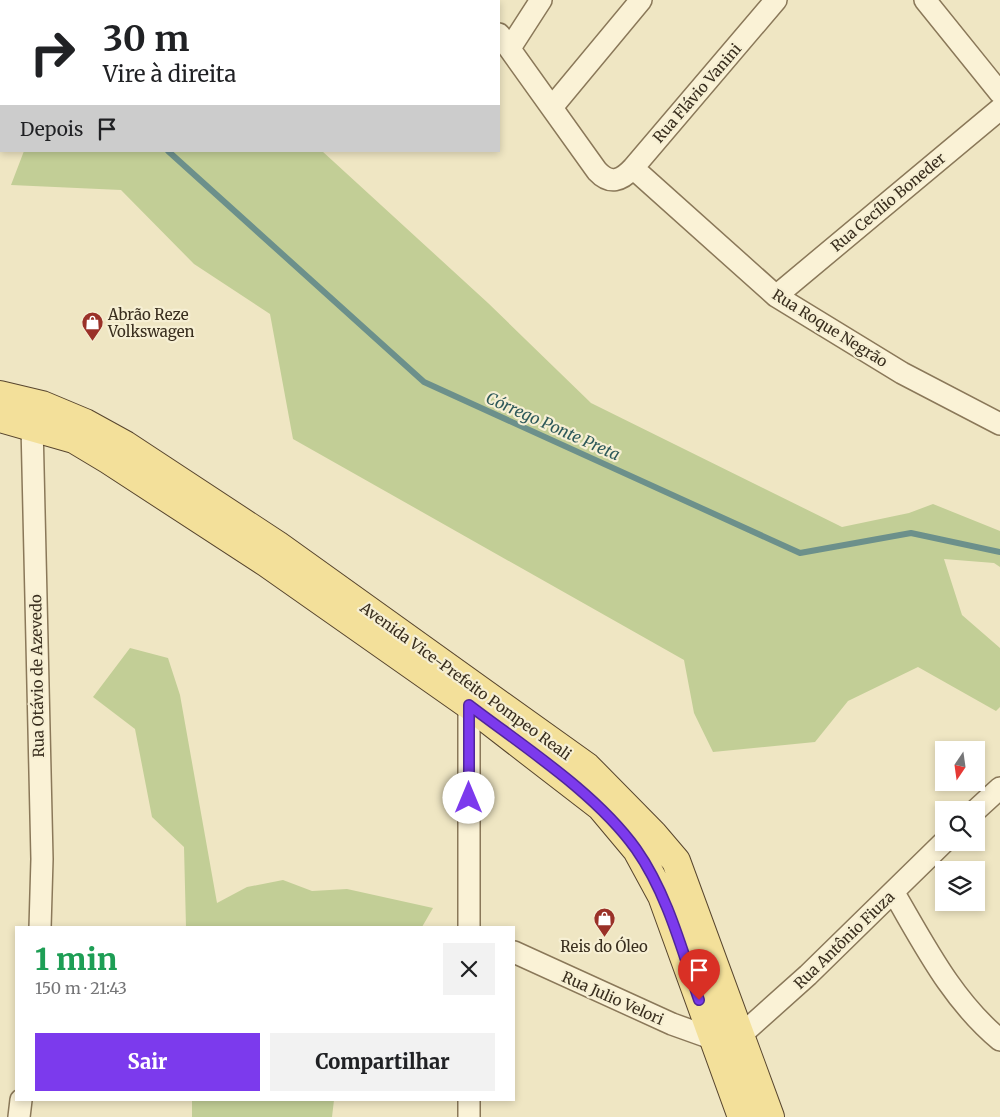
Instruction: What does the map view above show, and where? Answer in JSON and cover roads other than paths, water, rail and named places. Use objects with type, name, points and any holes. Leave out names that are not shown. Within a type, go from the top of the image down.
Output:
[{"type":"main road","name":"Avenida Vice-Prefeito Pompeo Reali","points":[[0,395],[42,405],[85,423],[125,445],[277,545],[587,767],[653,834],[676,862],[770,1117]]},
{"type":"main road","name":"Avenida Vice-Prefeito Pompeo Reali","points":[[0,418],[32,425],[74,439],[110,460],[267,563],[469,705],[601,807],[637,850],[662,896],[742,1117]]},
{"type":"street","points":[[541,0],[504,41],[553,106],[641,0]]},
{"type":"street","name":"Rua Flávio Vanini","points":[[553,106],[604,179],[614,181],[623,178],[776,0]]},
{"type":"street","points":[[925,0],[1000,93]]},
{"type":"street","name":"Rua Cecílio Boneder","points":[[776,296],[1000,109]]},
{"type":"street","name":"Rua Roque Negrão","points":[[632,168],[776,296],[902,373],[1000,424]]},
{"type":"street","name":"Rua Otávio de Azevedo","points":[[32,425],[42,849],[40,926]]},
{"type":"street","points":[[469,705],[469,926]]},
{"type":"street","points":[[985,802],[1000,788]]},
{"type":"street","name":"Rua Antônio Fiuza","points":[[741,1035],[894,893],[935,851]]},
{"type":"street","points":[[894,893],[948,985],[977,1021],[1000,1040]]},
{"type":"street","name":"Rua Julio Velori","points":[[515,952],[672,1024],[714,1039]]},
{"type":"street","points":[[19,1117],[21,1101]]},
{"type":"street","points":[[469,1101],[469,1117]]},
{"type":"waterway","name":"Córrego Ponte Preta","points":[[169,152],[424,382],[800,553],[911,533],[1000,552]]},
{"type":"place","name":"Abrão Reze Volkswagen","points":[[92,342]]},
{"type":"place","name":"Reis do Óleo","points":[[604,937]]}]
